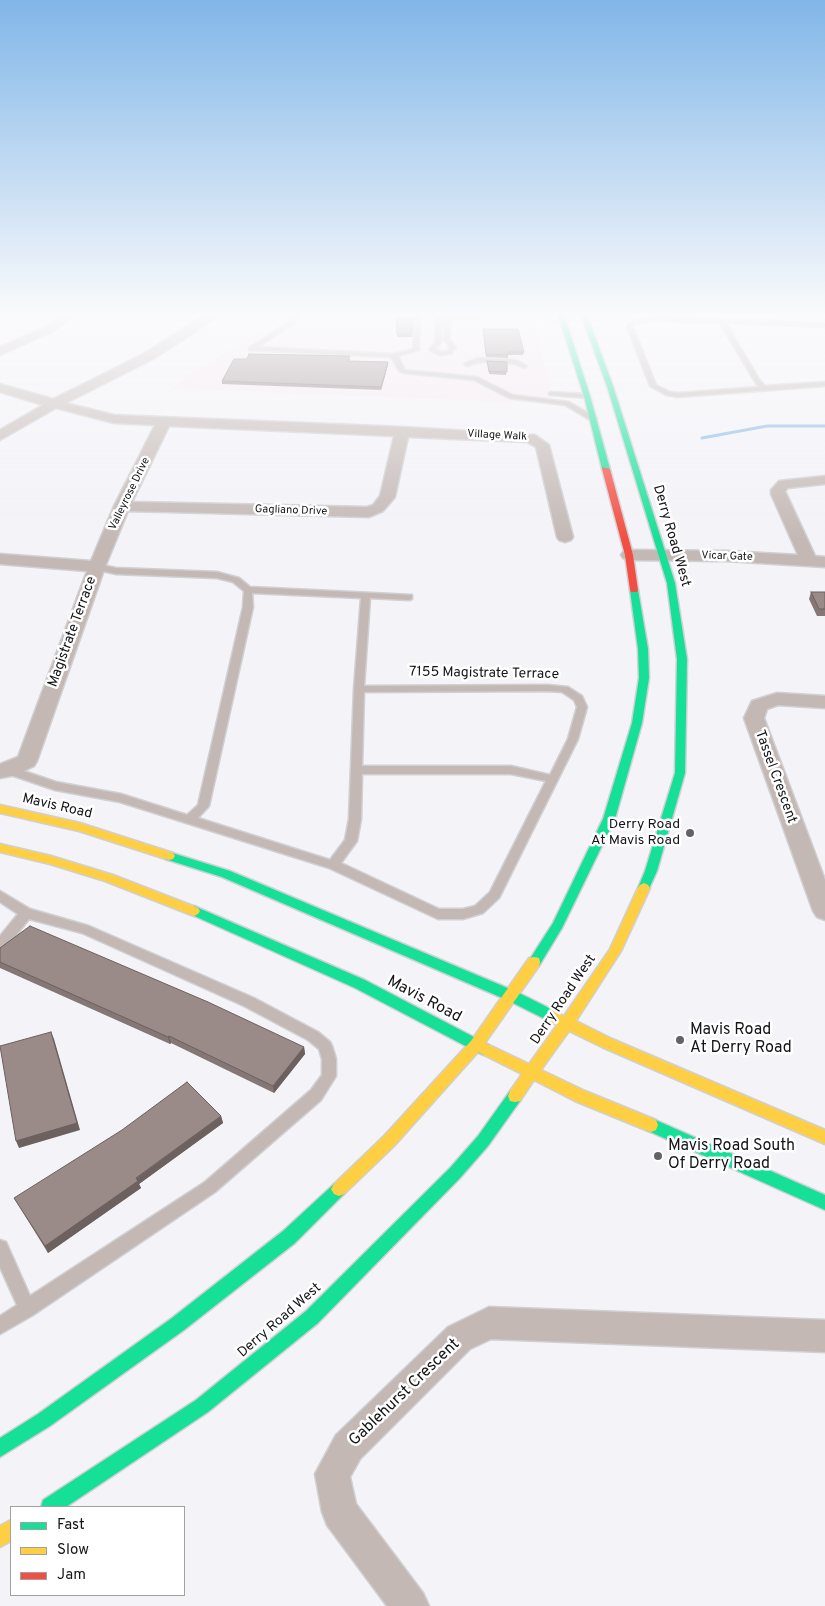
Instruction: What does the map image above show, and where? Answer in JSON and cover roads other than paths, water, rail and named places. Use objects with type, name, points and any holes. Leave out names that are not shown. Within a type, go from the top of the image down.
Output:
[{"type":"main road","points":[[0,1448],[44,1420],[178,1324],[289,1237],[389,1141],[476,1045],[512,996],[558,925],[609,819],[637,723],[644,678],[643,649],[630,555],[585,390]]},
{"type":"main road","name":"Derry Road West","points":[[52,1506],[202,1406],[312,1317],[455,1172],[483,1141],[615,951],[651,871],[680,773],[682,659],[671,583],[611,390]]},
{"type":"main road","points":[[587,396],[597,397],[616,408]]},
{"type":"main road","name":"Mavis Road","points":[[0,810],[80,827],[226,874],[512,996],[607,1043],[825,1137]]},
{"type":"main road","name":"Mavis Road","points":[[0,848],[51,860],[109,878],[192,910],[360,984],[476,1045],[580,1096],[637,1119],[825,1203]]},
{"type":"street","name":"Village Walk","points":[[6,390],[99,416],[163,422],[530,438],[542,445],[565,537]]},
{"type":"street","points":[[0,436],[82,390]]},
{"type":"street","name":"Valleyrose Drive","points":[[97,566],[122,506],[160,432],[163,422]]},
{"type":"street","name":"Gagliano Drive","points":[[122,506],[368,512],[378,508],[387,497],[402,432]]},
{"type":"street","points":[[817,562],[778,494],[778,490],[784,484],[825,480]]},
{"type":"street","name":"Vicar Gate","points":[[630,555],[726,556],[817,562]]},
{"type":"street","name":"Magistrate Terrace","points":[[0,559],[97,566],[27,761],[5,770]]},
{"type":"street","name":"Tassel Crescent","points":[[825,702],[777,699],[759,705],[754,718],[825,911]]},
{"type":"street","name":"Gablehurst Crescent","points":[[410,1606],[340,1512],[332,1474],[348,1447],[459,1338],[489,1323],[825,1336]]},
{"type":"lane","points":[[498,390],[511,397],[548,400],[567,404],[593,418]]},
{"type":"lane","points":[[658,390],[678,395],[739,390]]},
{"type":"lane","points":[[502,392],[587,396]]},
{"type":"lane","points":[[97,566],[116,571],[217,576],[236,580],[248,590],[409,597]]},
{"type":"lane","points":[[189,820],[203,806],[248,607],[248,590]]},
{"type":"lane","points":[[334,865],[351,841],[355,819],[359,688],[366,595]]},
{"type":"lane","name":"7155 Magistrate Terrace","points":[[5,770],[55,786],[122,798],[334,865],[438,914],[463,914],[479,910],[495,895],[573,739],[582,707],[578,698],[564,689],[510,687],[359,688]]},
{"type":"lane","points":[[356,770],[511,770],[553,780]]},
{"type":"lane","points":[[0,896],[26,914],[85,929],[248,1002],[312,1036],[325,1046],[329,1059],[329,1076],[316,1095],[210,1187],[0,1326]]},
{"type":"lane","points":[[0,945],[26,914]]},
{"type":"lane","points":[[0,1248],[26,1309]]},
{"type":"waterway","points":[[702,438],[767,426],[825,426]]},
{"type":"place","name":"Derry Road At Mavis Road","points":[[690,833]]},
{"type":"place","name":"Mavis Road At Derry Road","points":[[680,1040]]},
{"type":"place","name":"Mavis Road South Of Derry Road","points":[[658,1156]]}]
